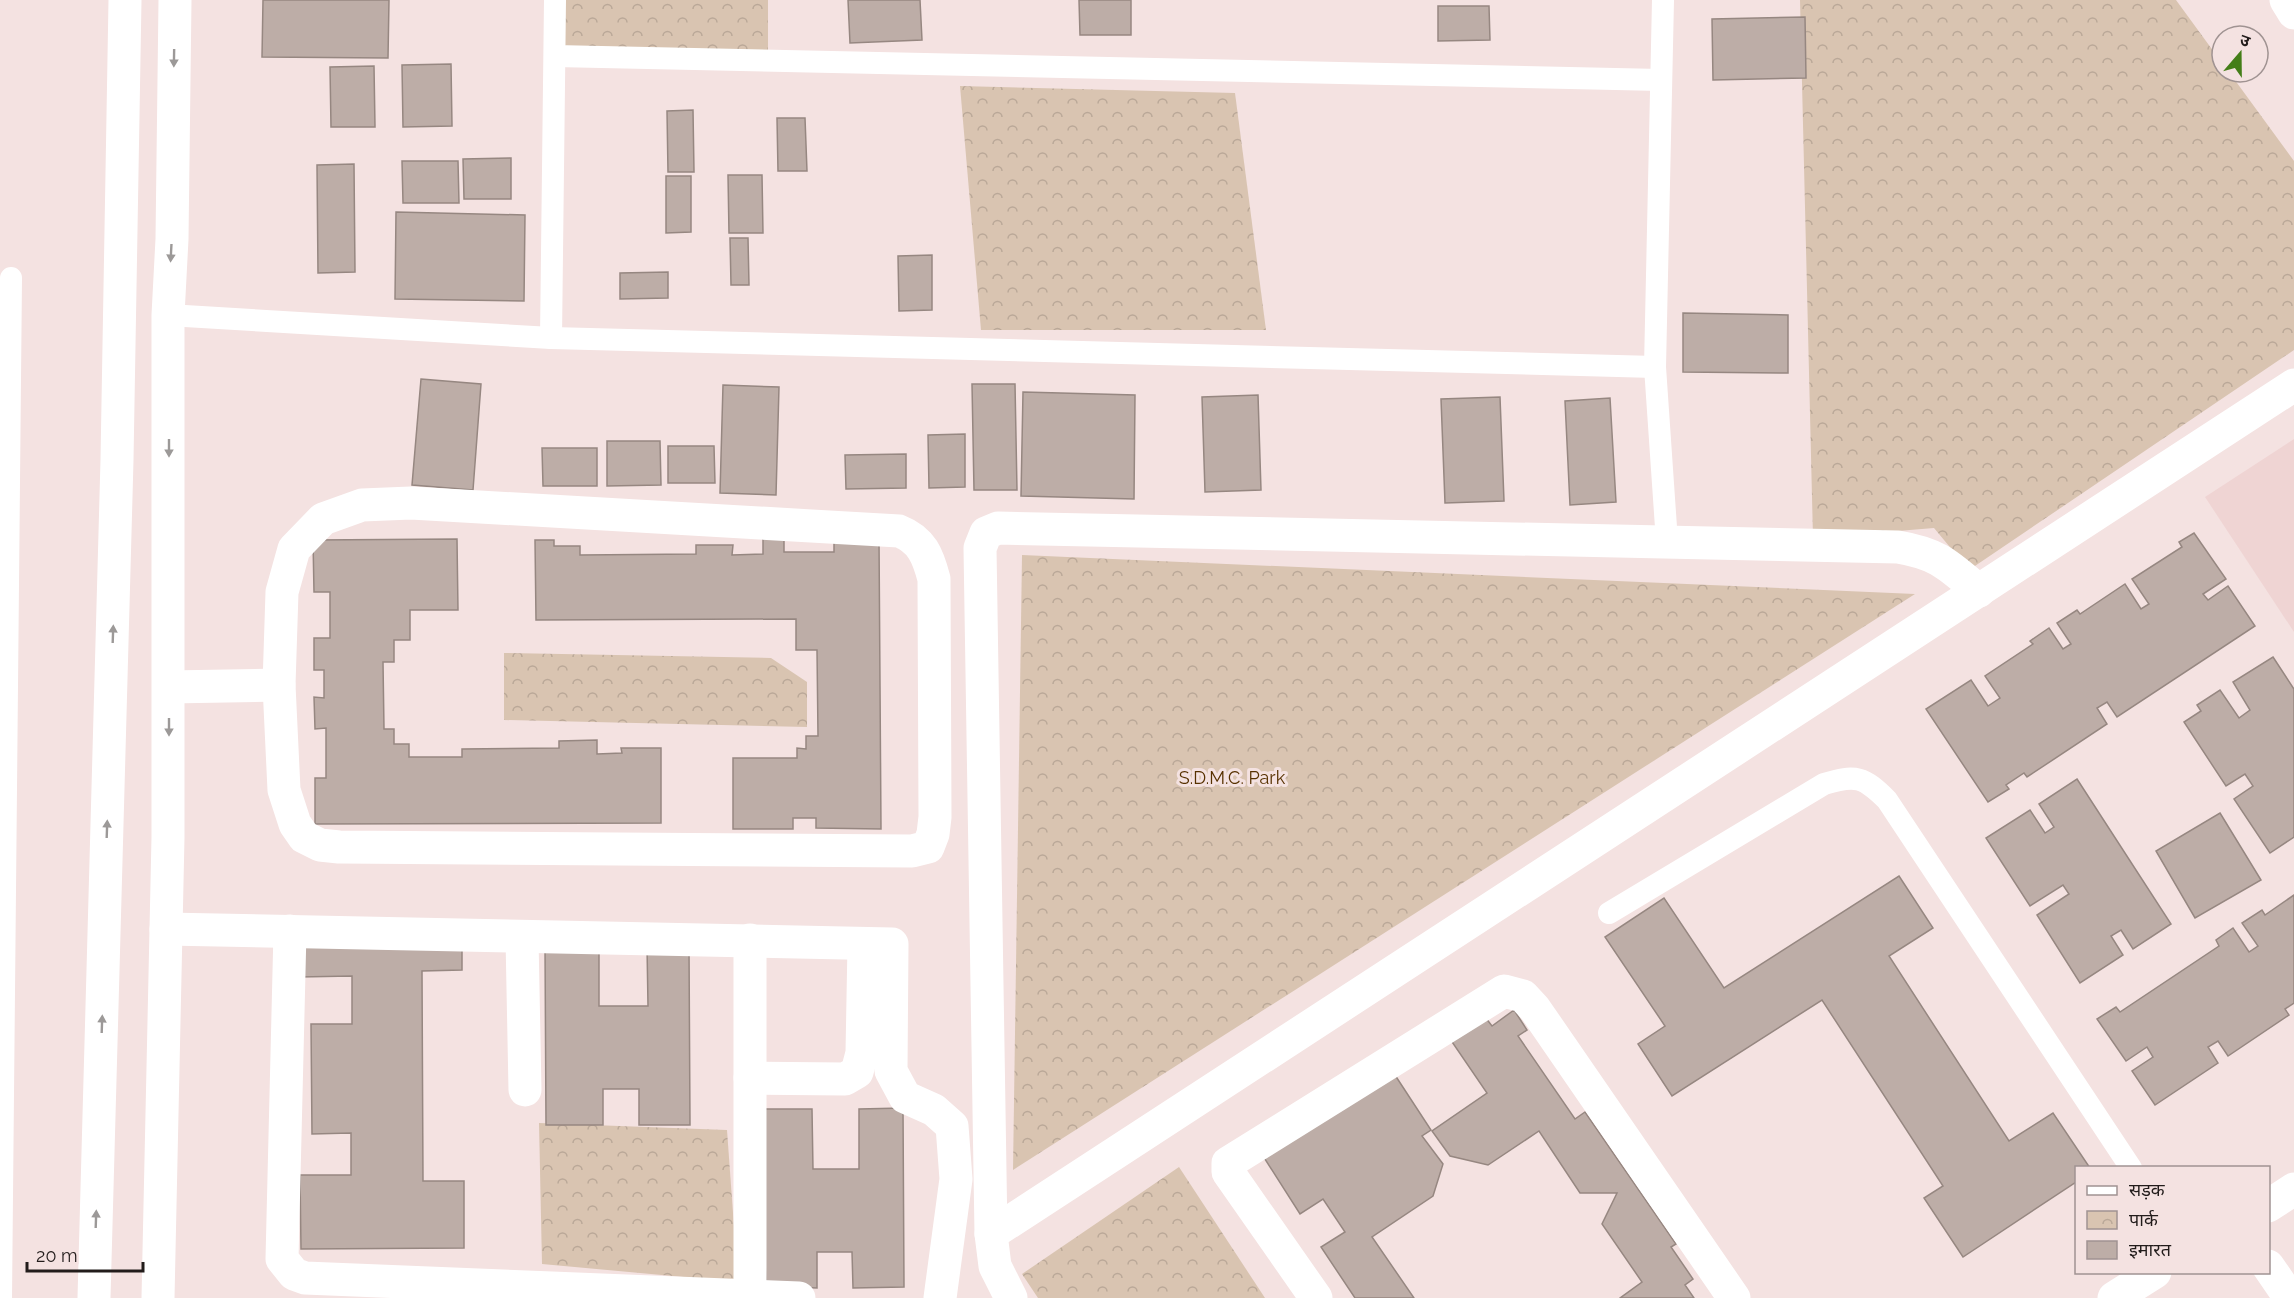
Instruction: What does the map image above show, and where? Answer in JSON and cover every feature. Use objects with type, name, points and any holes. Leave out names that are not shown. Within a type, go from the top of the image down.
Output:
[{"type":"street","points":[[94,1298],[117,460],[125,0]]},
{"type":"street","points":[[158,1298],[166,929],[169,687],[168,315],[172,239],[175,0]]},
{"type":"street","points":[[2286,0],[2294,13]]},
{"type":"street","points":[[991,1234],[2294,385]]},
{"type":"street","points":[[411,503],[899,531],[917,540],[928,557],[934,579],[936,817],[933,834],[928,847],[912,851],[339,847],[320,845],[304,837],[295,824],[284,790],[279,685],[282,591],[294,549],[323,519],[362,505],[411,503]]},
{"type":"street","points":[[1011,1298],[995,1266],[991,1234],[980,548],[986,532],[998,528],[1898,547],[1923,551],[1942,560],[1979,591]]},
{"type":"street","points":[[169,687],[279,685]]},
{"type":"street","points":[[166,929],[892,944],[891,1071],[905,1097],[934,1110],[952,1126],[956,1179],[940,1298]]},
{"type":"street","points":[[290,931],[282,1259],[294,1274],[305,1278],[799,1298]]},
{"type":"street","points":[[522,938],[525,1090]]},
{"type":"street","points":[[750,940],[750,1296]]},
{"type":"street","points":[[750,1078],[845,1079],[857,1072],[862,1053],[864,944]]},
{"type":"street","points":[[1316,1298],[1228,1172],[1228,1163],[1504,992],[1523,996],[1535,1009],[1734,1298]]},
{"type":"street","points":[[2270,1205],[2294,1189]]},
{"type":"street","points":[[2270,1269],[2290,1298]]},
{"type":"street","points":[[2114,1298],[2152,1274]]},
{"type":"lane","points":[[551,338],[555,0]]},
{"type":"lane","points":[[1663,0],[1655,367],[1667,542]]},
{"type":"lane","points":[[555,57],[1660,80]]},
{"type":"lane","points":[[1,1298],[3,748],[11,278]]},
{"type":"lane","points":[[168,315],[551,338],[1655,367]]},
{"type":"lane","points":[[1609,913],[1824,784],[1846,777],[1869,783],[1887,800],[2130,1166]]},
{"type":"shaded area","points":[[2294,439],[2294,632],[2205,497]]},
{"type":"green space","points":[[565,0],[768,0],[768,55],[565,54]]},
{"type":"green space","points":[[1800,0],[2176,0],[2210,47],[2210,84],[2238,84],[2294,161],[2294,350],[1969,570],[1934,528],[1813,538]]},
{"type":"green space","points":[[960,86],[1235,93],[1266,330],[981,330]]},
{"type":"green space","name":"S.D.M.C. Park","points":[[1022,555],[1915,594],[1013,1170]]},
{"type":"green space","points":[[504,653],[771,658],[807,682],[807,727],[504,720]]},
{"type":"green space","points":[[539,1123],[727,1130],[738,1282],[542,1264]]},
{"type":"green space","points":[[1179,1167],[1265,1298],[1038,1298],[1022,1274]]},
{"type":"building","points":[[263,0],[389,0],[388,58],[262,57]]},
{"type":"building","points":[[848,0],[920,0],[922,40],[850,43]]},
{"type":"building","points":[[1079,0],[1131,0],[1131,35],[1080,35]]},
{"type":"building","points":[[1438,6],[1489,6],[1490,40],[1438,41]]},
{"type":"building","points":[[1805,17],[1806,78],[1713,80],[1712,19]]},
{"type":"building","points":[[451,64],[452,126],[403,127],[402,65]]},
{"type":"building","points":[[374,66],[375,127],[331,127],[330,67]]},
{"type":"building","points":[[693,110],[694,172],[668,172],[667,111]]},
{"type":"building","points":[[777,118],[805,118],[807,171],[778,171]]},
{"type":"building","points":[[511,158],[511,199],[464,199],[463,159]]},
{"type":"building","points":[[402,161],[458,161],[459,203],[403,203]]},
{"type":"building","points":[[354,164],[355,272],[318,273],[317,165]]},
{"type":"building","points":[[728,175],[762,175],[763,233],[729,233]]},
{"type":"building","points":[[666,176],[691,176],[691,232],[666,233]]},
{"type":"building","points":[[396,212],[525,215],[524,301],[395,299]]},
{"type":"building","points":[[730,238],[748,238],[749,285],[731,285]]},
{"type":"building","points":[[932,255],[932,310],[899,311],[898,256]]},
{"type":"building","points":[[668,272],[668,298],[620,299],[620,273]]},
{"type":"building","points":[[1683,313],[1788,315],[1788,373],[1683,372]]},
{"type":"building","points":[[421,379],[481,384],[473,490],[412,485]]},
{"type":"building","points":[[972,384],[1015,384],[1017,490],[974,490]]},
{"type":"building","points":[[723,385],[779,387],[776,495],[720,493]]},
{"type":"building","points":[[1023,392],[1135,395],[1134,499],[1021,496]]},
{"type":"building","points":[[1258,395],[1261,490],[1205,492],[1202,397]]},
{"type":"building","points":[[1500,397],[1504,501],[1445,503],[1441,399]]},
{"type":"building","points":[[1610,398],[1616,502],[1570,505],[1565,401]]},
{"type":"building","points":[[965,434],[965,487],[929,488],[928,435]]},
{"type":"building","points":[[607,441],[660,441],[661,485],[607,486]]},
{"type":"building","points":[[668,446],[714,446],[715,483],[668,483]]},
{"type":"building","points":[[542,448],[597,448],[597,486],[543,486]]},
{"type":"building","points":[[906,454],[906,488],[846,489],[845,455]]},
{"type":"building","points":[[2194,533],[2226,579],[2203,594],[2208,600],[2228,586],[2255,626],[2117,717],[2107,702],[2097,708],[2107,724],[2027,777],[2024,773],[2006,785],[2009,789],[1988,802],[1926,709],[1971,680],[1988,706],[2000,698],[1985,676],[2033,644],[2030,641],[2049,628],[2063,649],[2071,644],[2057,623],[2077,610],[2080,614],[2125,584],[2141,609],[2149,604],[2132,579],[2182,547],[2179,542]]},
{"type":"building","points":[[834,538],[879,538],[881,829],[816,828],[816,818],[793,818],[793,829],[733,829],[733,758],[797,758],[797,748],[806,749],[806,736],[818,736],[817,650],[796,650],[796,619],[536,620],[535,540],[554,540],[554,546],[580,546],[580,555],[696,554],[696,545],[733,545],[732,555],[763,554],[763,539],[784,539],[784,552],[834,552]]},
{"type":"building","points":[[457,539],[458,610],[410,610],[410,640],[394,640],[394,662],[383,662],[384,729],[394,729],[394,744],[409,744],[409,757],[462,757],[462,749],[559,748],[559,741],[597,740],[597,754],[622,753],[621,748],[661,748],[661,823],[315,824],[315,778],[326,778],[326,728],[315,729],[314,697],[324,698],[324,670],[314,670],[314,638],[330,638],[330,592],[314,592],[313,540]]},
{"type":"building","points":[[2273,657],[2294,689],[2294,837],[2270,853],[2234,799],[2253,786],[2245,774],[2226,786],[2184,722],[2201,711],[2197,705],[2220,690],[2239,718],[2250,710],[2233,682]]},
{"type":"building","points":[[2077,779],[2171,924],[2133,949],[2121,930],[2111,936],[2123,955],[2080,983],[2037,915],[2069,894],[2063,885],[2030,906],[1986,838],[2030,810],[2045,833],[2054,827],[2039,804]]},
{"type":"building","points":[[2220,813],[2261,880],[2195,918],[2156,851]]},
{"type":"building","points":[[1899,876],[1933,928],[1889,956],[2009,1141],[2053,1113],[2089,1166],[2075,1166],[2075,1183],[1963,1257],[1924,1198],[1943,1186],[1822,1000],[1672,1096],[1638,1044],[1665,1026],[1605,937],[1664,898],[1724,988]]},
{"type":"building","points":[[2294,895],[2294,1003],[2285,1009],[2289,1015],[2228,1056],[2218,1041],[2208,1047],[2218,1063],[2155,1105],[2132,1071],[2153,1057],[2147,1047],[2126,1061],[2097,1019],[2116,1007],[2120,1012],[2219,946],[2216,940],[2233,928],[2249,952],[2258,946],[2242,923],[2262,910],[2265,915]]},
{"type":"building","points":[[298,942],[462,942],[462,970],[422,971],[423,1181],[464,1181],[464,1248],[301,1249],[300,1175],[351,1175],[351,1133],[312,1134],[311,1024],[352,1024],[352,976],[299,977]]},
{"type":"building","points":[[545,946],[599,946],[599,1006],[648,1006],[647,946],[689,946],[690,1125],[639,1125],[639,1089],[603,1089],[603,1125],[546,1125]]},
{"type":"building","points":[[1514,1010],[1527,1030],[1518,1036],[1575,1119],[1585,1112],[1676,1244],[1671,1247],[1693,1279],[1685,1285],[1694,1298],[1620,1298],[1642,1282],[1602,1224],[1617,1193],[1580,1193],[1539,1131],[1488,1165],[1450,1156],[1432,1131],[1487,1093],[1448,1036],[1482,1013],[1492,1026]]},
{"type":"building","points":[[1393,1072],[1431,1130],[1422,1136],[1443,1164],[1433,1196],[1372,1237],[1414,1298],[1355,1298],[1321,1247],[1345,1232],[1323,1199],[1300,1214],[1263,1156]]},
{"type":"building","points":[[903,1108],[904,1287],[853,1288],[852,1252],[817,1252],[817,1288],[766,1286],[759,1109],[812,1109],[813,1169],[859,1169],[859,1109]]}]
